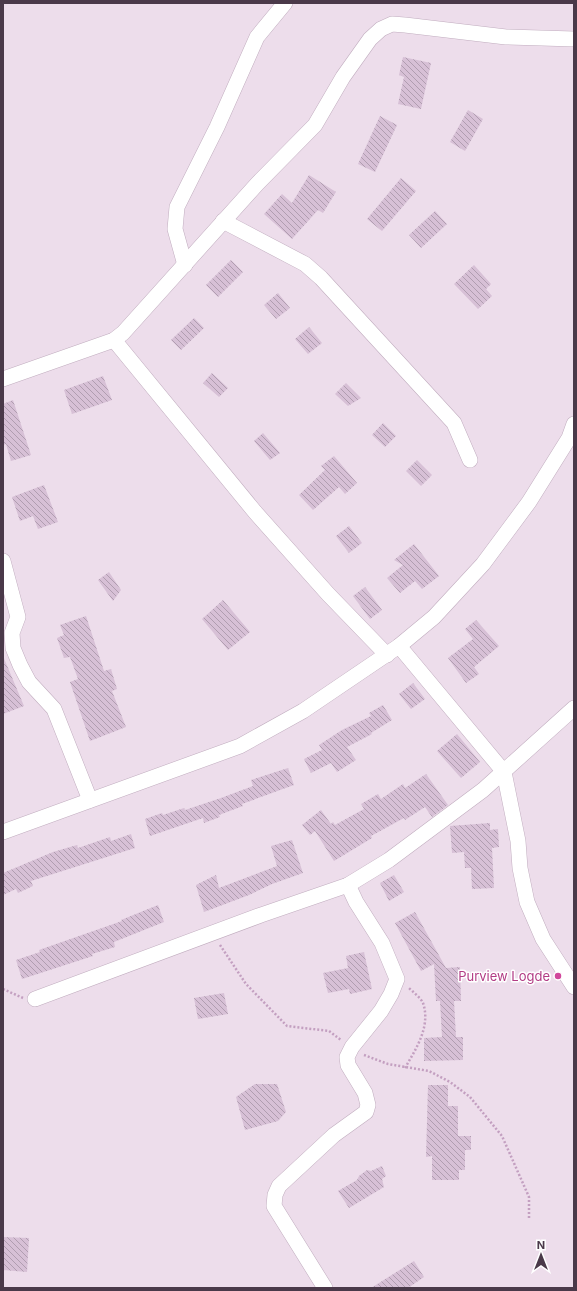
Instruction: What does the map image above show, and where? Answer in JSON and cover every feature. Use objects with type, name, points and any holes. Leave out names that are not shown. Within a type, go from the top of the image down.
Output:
[{"type":"street","points":[[184,265],[175,229],[177,207],[217,127],[258,37],[285,3]]},
{"type":"street","points":[[3,379],[114,340],[130,326],[223,221],[314,125],[355,59],[370,39],[381,29],[392,24],[405,24],[506,37],[574,38]]},
{"type":"street","points":[[223,221],[305,264],[321,278],[454,422],[470,460]]},
{"type":"street","points":[[114,340],[255,512],[328,594],[387,655]]},
{"type":"street","points":[[3,832],[240,746],[303,711],[387,655],[434,617],[483,564],[529,502],[570,438],[574,424]]},
{"type":"street","points":[[3,561],[18,617],[12,633],[13,648],[20,665],[30,682],[54,709],[90,800]]},
{"type":"street","points":[[3,623],[18,617]]},
{"type":"street","points":[[399,646],[504,772],[518,841],[520,868],[527,902],[544,939],[574,987]]},
{"type":"street","points":[[35,999],[212,933],[348,885],[389,860],[483,790],[574,708]]},
{"type":"street","points":[[325,1288],[274,1206],[274,1196],[279,1186],[334,1135],[366,1112],[368,1105],[365,1093],[346,1062],[352,1047],[381,1011],[397,980],[382,943],[356,902],[348,885]]},
{"type":"path","points":[[212,933],[246,984],[287,1026],[330,1031],[368,1058],[405,1068],[429,1071],[450,1082],[470,1097],[502,1136],[528,1197],[529,1220]]},
{"type":"path","points":[[397,980],[410,988],[423,1002],[425,1023],[417,1046],[405,1068]]},
{"type":"path","points":[[3,989],[18,997],[35,999]]},
{"type":"shaded area","points":[[3,3],[574,3],[574,1288],[3,1288]]},
{"type":"building","points":[[403,57],[431,63],[421,109],[398,104],[404,77],[399,75]]},
{"type":"building","points":[[468,110],[483,119],[465,151],[450,142]]},
{"type":"building","points":[[380,116],[397,125],[375,172],[358,164]]},
{"type":"building","points":[[309,175],[336,192],[323,213],[318,210],[292,239],[264,214],[282,194],[292,203]]},
{"type":"building","points":[[401,178],[416,191],[382,231],[367,219]]},
{"type":"building","points":[[435,211],[447,224],[421,248],[409,235]]},
{"type":"building","points":[[231,260],[243,272],[218,297],[206,285]]},
{"type":"building","points":[[474,265],[491,284],[486,289],[492,296],[478,309],[454,284]]},
{"type":"building","points":[[278,293],[290,308],[276,319],[264,305]]},
{"type":"building","points":[[194,318],[204,328],[181,350],[171,340]]},
{"type":"building","points":[[309,327],[322,343],[308,354],[295,339]]},
{"type":"building","points":[[212,373],[228,388],[219,397],[203,383]]},
{"type":"building","points":[[103,376],[112,400],[72,414],[64,390]]},
{"type":"building","points":[[346,383],[361,398],[348,406],[335,394]]},
{"type":"building","points":[[13,400],[31,455],[11,461],[6,444],[3,445],[3,404]]},
{"type":"building","points":[[383,423],[396,436],[385,447],[372,435]]},
{"type":"building","points":[[263,433],[280,453],[270,460],[254,441]]},
{"type":"building","points":[[334,456],[357,483],[345,494],[339,487],[313,510],[299,495],[325,470],[321,466]]},
{"type":"building","points":[[417,460],[432,475],[421,486],[406,471]]},
{"type":"building","points":[[44,485],[58,522],[38,529],[33,516],[20,521],[12,497]]},
{"type":"building","points":[[349,526],[362,543],[349,553],[336,536]]},
{"type":"building","points":[[414,544],[439,576],[422,589],[415,581],[400,593],[387,578],[403,565],[394,560]]},
{"type":"building","points":[[109,572],[121,590],[113,601],[98,580]]},
{"type":"building","points":[[365,587],[382,610],[370,619],[353,596]]},
{"type":"building","points":[[223,600],[250,632],[228,650],[202,619]]},
{"type":"building","points":[[86,616],[104,671],[111,669],[117,689],[112,691],[126,727],[90,741],[70,682],[78,679],[70,657],[64,658],[57,638],[64,635],[60,625]]},
{"type":"building","points":[[476,620],[499,646],[474,667],[479,674],[466,683],[448,658],[473,639],[465,629]]},
{"type":"building","points":[[3,656],[24,706],[3,714]]},
{"type":"building","points":[[413,683],[425,699],[411,709],[399,694]]},
{"type":"building","points":[[383,705],[392,720],[371,733],[372,734],[347,747],[356,760],[337,772],[331,763],[311,773],[304,759],[322,750],[319,745],[342,730],[371,716],[369,713]]},
{"type":"building","points":[[457,734],[480,762],[461,778],[437,751]]},
{"type":"building","points":[[288,768],[294,785],[242,804],[243,806],[219,815],[220,817],[204,823],[203,818],[150,836],[145,819],[184,808],[185,810],[221,798],[253,786],[251,780]]},
{"type":"building","points":[[426,774],[448,805],[432,817],[425,807],[405,820],[404,818],[371,836],[372,838],[334,861],[315,831],[310,835],[302,825],[321,810],[331,824],[333,822],[335,825],[364,809],[361,804],[378,794],[381,799],[403,784],[405,788]]},
{"type":"building","points":[[490,823],[490,830],[498,829],[499,847],[492,848],[494,888],[472,889],[471,868],[465,868],[464,852],[452,853],[450,826]]},
{"type":"building","points":[[131,834],[135,848],[31,881],[33,886],[18,893],[16,889],[3,895],[3,873],[53,852],[77,845],[78,848],[110,837],[111,841]]},
{"type":"building","points":[[292,840],[303,873],[204,912],[196,885],[216,875],[219,888],[277,866],[271,846]]},
{"type":"building","points":[[394,875],[404,892],[389,901],[380,883]]},
{"type":"building","points":[[158,905],[164,922],[114,942],[115,947],[92,954],[93,956],[22,979],[16,960],[40,952],[39,950],[122,921],[121,920]]},
{"type":"building","points":[[415,912],[446,968],[460,967],[461,1001],[454,1001],[456,1037],[463,1037],[463,1060],[424,1061],[424,1038],[442,1037],[440,1001],[436,1001],[434,964],[421,971],[395,923]]},
{"type":"building","points":[[364,952],[372,989],[350,994],[349,989],[328,993],[323,973],[348,968],[346,956]]},
{"type":"building","points":[[224,993],[228,1014],[198,1019],[194,998]]},
{"type":"building","points":[[255,1084],[277,1084],[286,1112],[278,1121],[245,1130],[236,1097]]},
{"type":"building","points":[[428,1085],[448,1085],[448,1106],[458,1106],[458,1136],[471,1136],[471,1150],[465,1150],[465,1170],[459,1170],[459,1180],[432,1180],[432,1156],[426,1157]]},
{"type":"building","points":[[382,1166],[386,1176],[382,1179],[384,1187],[349,1208],[338,1191],[357,1180],[359,1176],[367,1170],[371,1171]]},
{"type":"building","points":[[3,1237],[29,1238],[27,1272],[3,1270]]},
{"type":"building","points":[[414,1261],[424,1277],[408,1288],[371,1288]]},
{"type":"place","name":"Purview Logde","points":[[558,976]]}]
